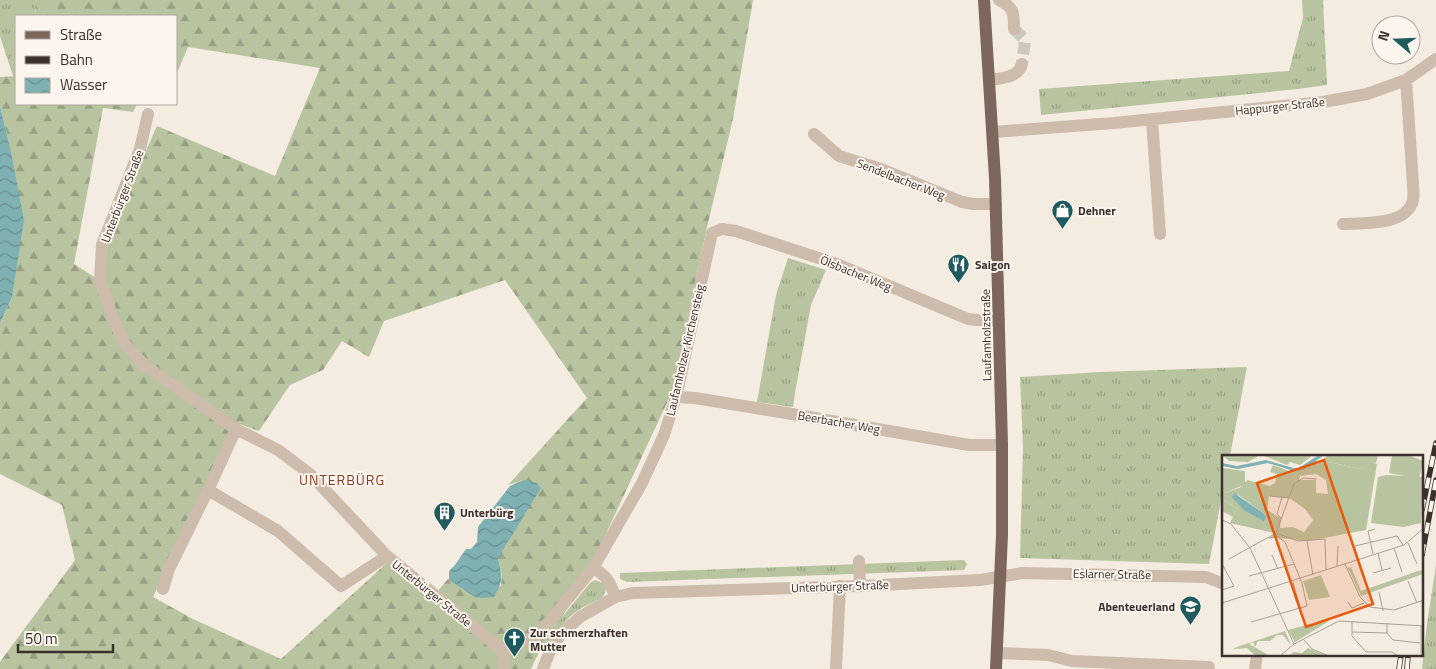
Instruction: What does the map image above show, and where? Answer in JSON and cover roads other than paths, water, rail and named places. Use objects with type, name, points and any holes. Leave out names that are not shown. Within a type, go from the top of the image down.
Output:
[{"type":"main road","name":"Laufamholzstraße","points":[[984,0],[996,204],[1002,445],[1000,576],[996,669]]},
{"type":"street","points":[[999,0],[1010,7],[1014,13],[1014,29]]},
{"type":"street","name":"Happurger Straße","points":[[993,132],[1324,102],[1367,94],[1406,80],[1436,59]]},
{"type":"street","points":[[990,80],[1013,75],[1020,71],[1022,64]]},
{"type":"street","points":[[1343,224],[1388,221],[1404,215],[1413,202],[1406,80]]},
{"type":"street","name":"Unterbürger Straße","points":[[148,114],[140,148],[102,245],[100,281],[115,323],[125,344],[144,365],[236,429],[278,450],[310,474],[387,556],[503,651]]},
{"type":"street","points":[[1152,119],[1160,234]]},
{"type":"street","name":"Sendelbacher Weg","points":[[814,134],[839,156],[881,169],[962,202],[996,204]]},
{"type":"street","name":"Ölsbacher Weg","points":[[712,233],[722,229],[736,231],[837,264],[968,318],[999,321]]},
{"type":"street","name":"Laufamholzer Kirchensteig","points":[[593,568],[642,483],[664,435],[676,398],[712,233]]},
{"type":"street","name":"Beerbacher Weg","points":[[676,398],[695,398],[969,445],[1002,445]]},
{"type":"street","points":[[163,589],[169,569],[236,429]]},
{"type":"street","points":[[208,490],[278,531],[341,586],[387,556]]},
{"type":"street","points":[[859,561],[860,586]]},
{"type":"street","points":[[504,669],[503,651],[538,636],[593,568],[606,577],[615,597]]},
{"type":"street","name":"Eslarner Straße","points":[[1000,576],[1023,573],[1178,576],[1206,577],[1222,583]]},
{"type":"street","name":"Unterbürger Straße","points":[[543,669],[550,651],[562,634],[580,616],[615,597],[633,593],[860,586],[980,580],[1000,576]]},
{"type":"street","points":[[836,669],[840,586]]},
{"type":"street","points":[[997,653],[1048,656],[1072,661],[1209,667]]},
{"type":"street","points":[[1255,669],[1257,656]]},
{"type":"water","points":[[0,106],[24,220],[12,297],[0,323]]},
{"type":"water","points":[[524,480],[537,483],[541,488],[498,558],[501,578],[494,597],[475,597],[449,580],[449,571],[466,549],[471,549],[477,542],[478,527],[510,486]]},
{"type":"tunnel","points":[[1014,29],[1025,40],[1022,64]]},
{"type":"railway","points":[[1424,500],[1436,443]]},
{"type":"railway","points":[[1424,544],[1436,480]]},
{"type":"railway","points":[[1399,669],[1401,656]]},
{"type":"railway","points":[[1407,669],[1408,656]]},
{"type":"place","name":"Dehner","points":[[1062,229]]},
{"type":"place","name":"Saigon","points":[[959,283]]},
{"type":"place","name":"Unterbürg","points":[[444,531]]},
{"type":"place","name":"Abenteuerland","points":[[1191,625]]},
{"type":"place","name":"Zur schmerzhaften Mutter","points":[[514,658]]},
{"type":"district","name":"UNTERBÜRG","points":[[342,479]]}]
